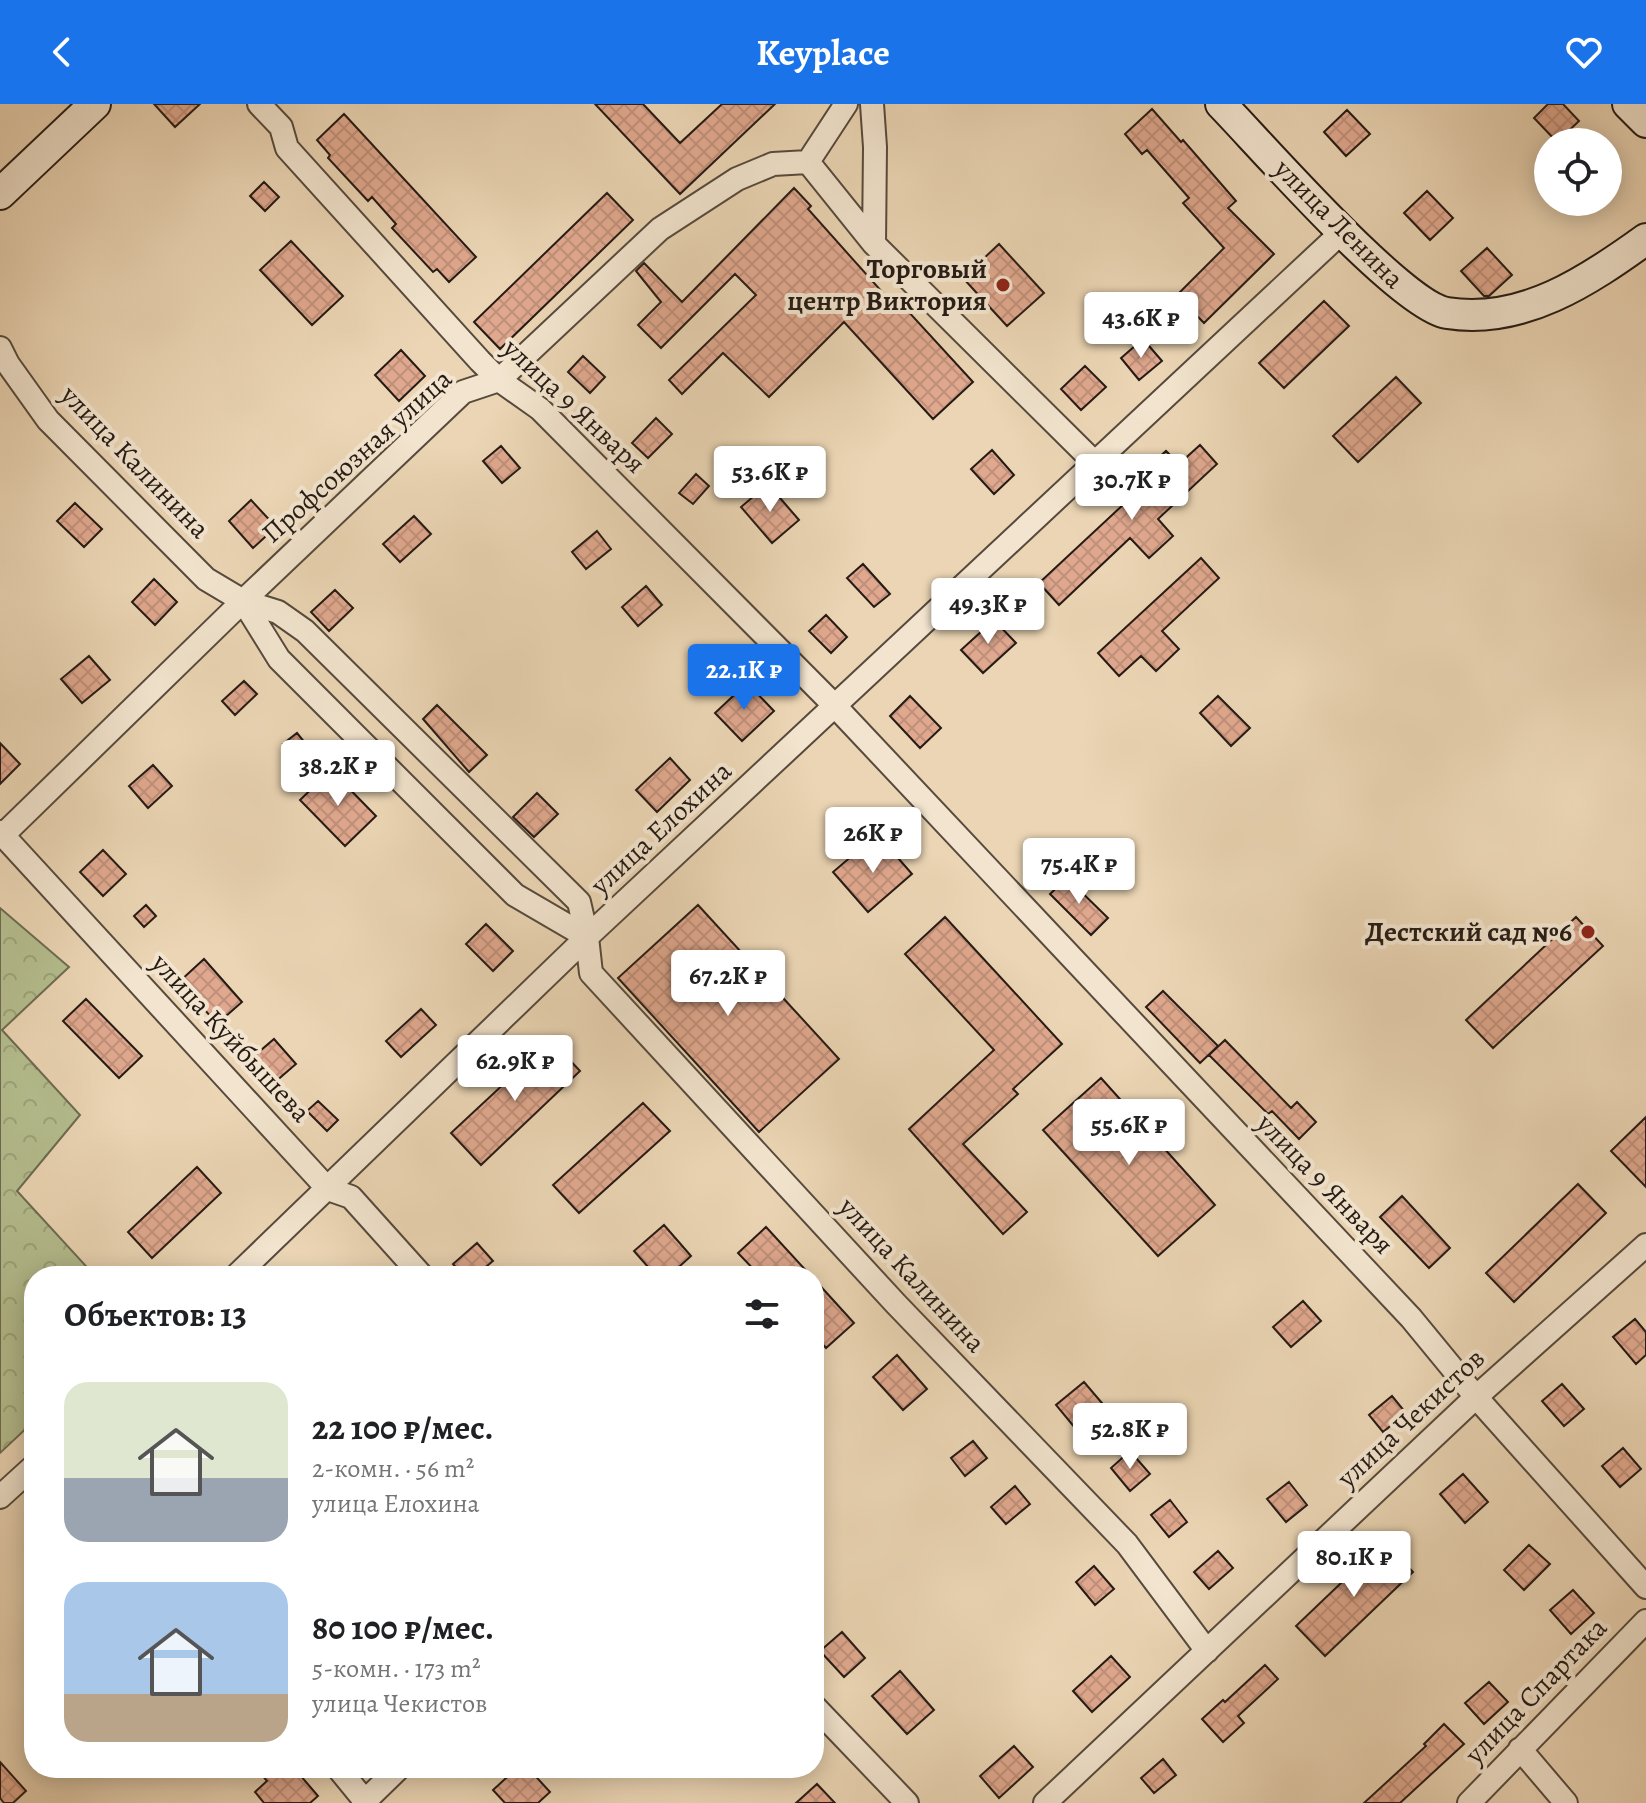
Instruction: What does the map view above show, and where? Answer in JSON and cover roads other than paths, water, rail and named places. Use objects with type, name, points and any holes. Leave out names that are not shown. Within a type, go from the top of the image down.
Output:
[{"type":"street","points":[[0,194],[95,104]]},
{"type":"street","name":"улица 9 Января","points":[[259,104],[281,127],[287,148],[499,380],[540,409],[836,707],[1411,1318],[1476,1397],[1646,1587]]},
{"type":"street","points":[[846,104],[808,162],[874,244],[1095,463]]},
{"type":"street","points":[[872,104],[874,244]]},
{"type":"street","name":"улица Ленина","points":[[1221,104],[1403,289],[1444,313],[1493,315],[1539,303],[1598,273],[1646,239]]},
{"type":"street","points":[[1628,104],[1646,122]]},
{"type":"street","name":"Профсоюзная улица","points":[[2,834],[463,392],[499,380],[660,229],[737,179],[773,164],[808,162]]},
{"type":"street","name":"улица Елохина","points":[[247,1266],[587,937],[1343,231]]},
{"type":"street","name":"улица Калинина","points":[[0,348],[48,420],[206,579],[243,601],[278,612],[305,631],[579,902],[591,973],[896,1304],[1127,1544],[1207,1651]]},
{"type":"street","name":"улица Калинина","points":[[243,601],[279,659],[515,895],[587,937]]},
{"type":"street","name":"улица Куйбышева","points":[[2,834],[328,1189],[351,1197],[413,1266]]},
{"type":"street","name":"улица Чекистов","points":[[1045,1803],[1476,1397],[1646,1245]]},
{"type":"street","points":[[0,1497],[24,1475]]},
{"type":"street","name":"улица Спартака","points":[[1469,1803],[1646,1621]]},
{"type":"street","points":[[824,1716],[907,1803]]},
{"type":"street","points":[[1520,1749],[1566,1803]]},
{"type":"street","points":[[346,1778],[364,1802],[389,1778]]},
{"type":"place","name":"Торговый центр Виктория","points":[[1003,285]]},
{"type":"place","name":"Дестский сад №6","points":[[1588,932]]}]
